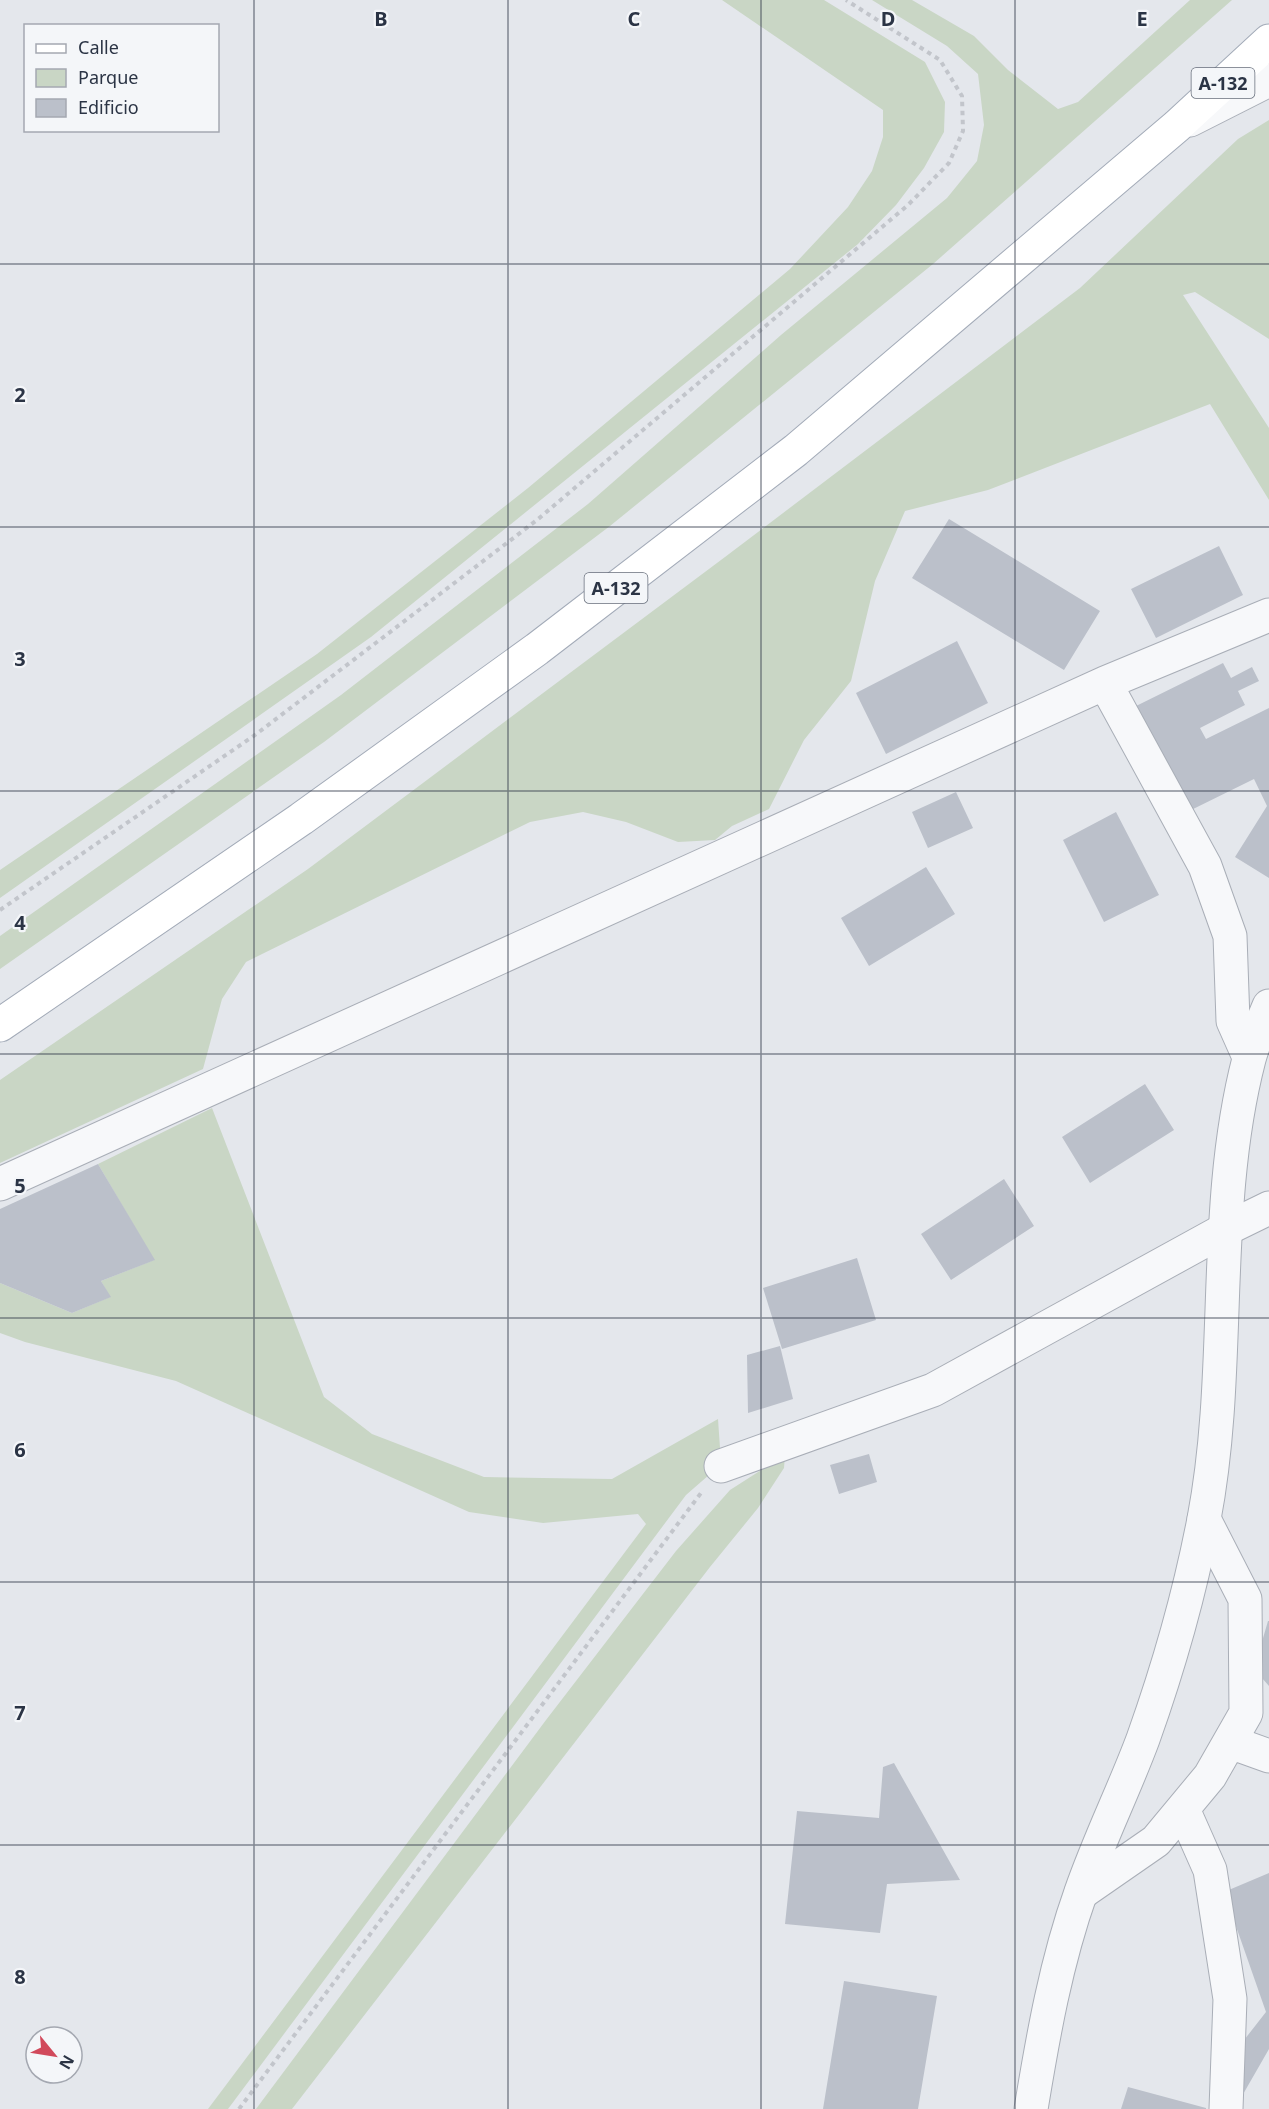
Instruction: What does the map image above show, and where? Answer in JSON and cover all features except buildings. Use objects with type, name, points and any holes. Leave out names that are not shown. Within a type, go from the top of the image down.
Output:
[{"type":"main road","name":"A-132","points":[[0,1025],[301,819],[555,635],[796,450],[1177,126],[1269,41]]},
{"type":"street","points":[[1177,126],[1269,80]]},
{"type":"street","points":[[0,1184],[1105,683],[1269,615]]},
{"type":"street","points":[[1105,683],[1205,866],[1230,936],[1233,1021],[1249,1057]]},
{"type":"street","points":[[1031,2109],[1060,1963],[1081,1893],[1146,1728],[1174,1643],[1204,1520],[1215,1446],[1220,1388],[1230,1168],[1249,1057],[1269,1006]]},
{"type":"street","points":[[721,1466],[933,1390],[1226,1229],[1269,1208]]},
{"type":"street","points":[[1081,1893],[1156,1841],[1210,1776],[1246,1713],[1245,1599],[1204,1520]]},
{"type":"street","points":[[1230,1742],[1269,1756]]},
{"type":"street","points":[[1183,1809],[1210,1870],[1230,1999],[1226,2109]]},
{"type":"path","points":[[0,910],[255,735],[537,520],[908,205],[949,163],[963,131],[962,96],[940,60],[846,0]]},
{"type":"path","points":[[239,2109],[721,1466]]},
{"type":"green space","points":[[722,0],[824,0],[925,62],[945,102],[944,132],[924,168],[896,205],[858,244],[371,637],[0,898],[0,870],[317,654],[528,488],[790,269],[848,207],[872,171],[883,137],[883,110]]},
{"type":"green space","points":[[872,0],[912,0],[974,36],[1008,70],[1058,109],[1078,102],[1190,0],[1232,0],[933,264],[610,526],[324,742],[0,969],[0,936],[341,695],[588,504],[781,335],[947,198],[977,161],[984,125],[978,74],[947,46]]},
{"type":"green space","points":[[1269,120],[1269,339],[1195,292],[1183,295],[1269,428],[1269,500],[1210,404],[988,490],[905,511],[875,581],[851,681],[804,740],[769,809],[732,826],[715,840],[678,842],[626,822],[583,812],[530,822],[246,962],[222,999],[203,1069],[0,1163],[0,1080],[308,869],[725,557],[1080,288],[1238,139]]},
{"type":"green space","points":[[212,1108],[324,1397],[372,1434],[484,1477],[612,1479],[718,1419],[720,1448],[733,1454],[686,1495],[228,2109],[208,2109],[646,1524],[638,1514],[543,1523],[469,1512],[176,1381],[25,1342],[0,1333],[0,1283],[72,1313],[110,1297],[101,1281],[154,1260],[98,1164]]},
{"type":"green space","points":[[785,1455],[784,1468],[758,1508],[292,2109],[256,2109],[546,1720],[676,1551],[730,1490]]}]
